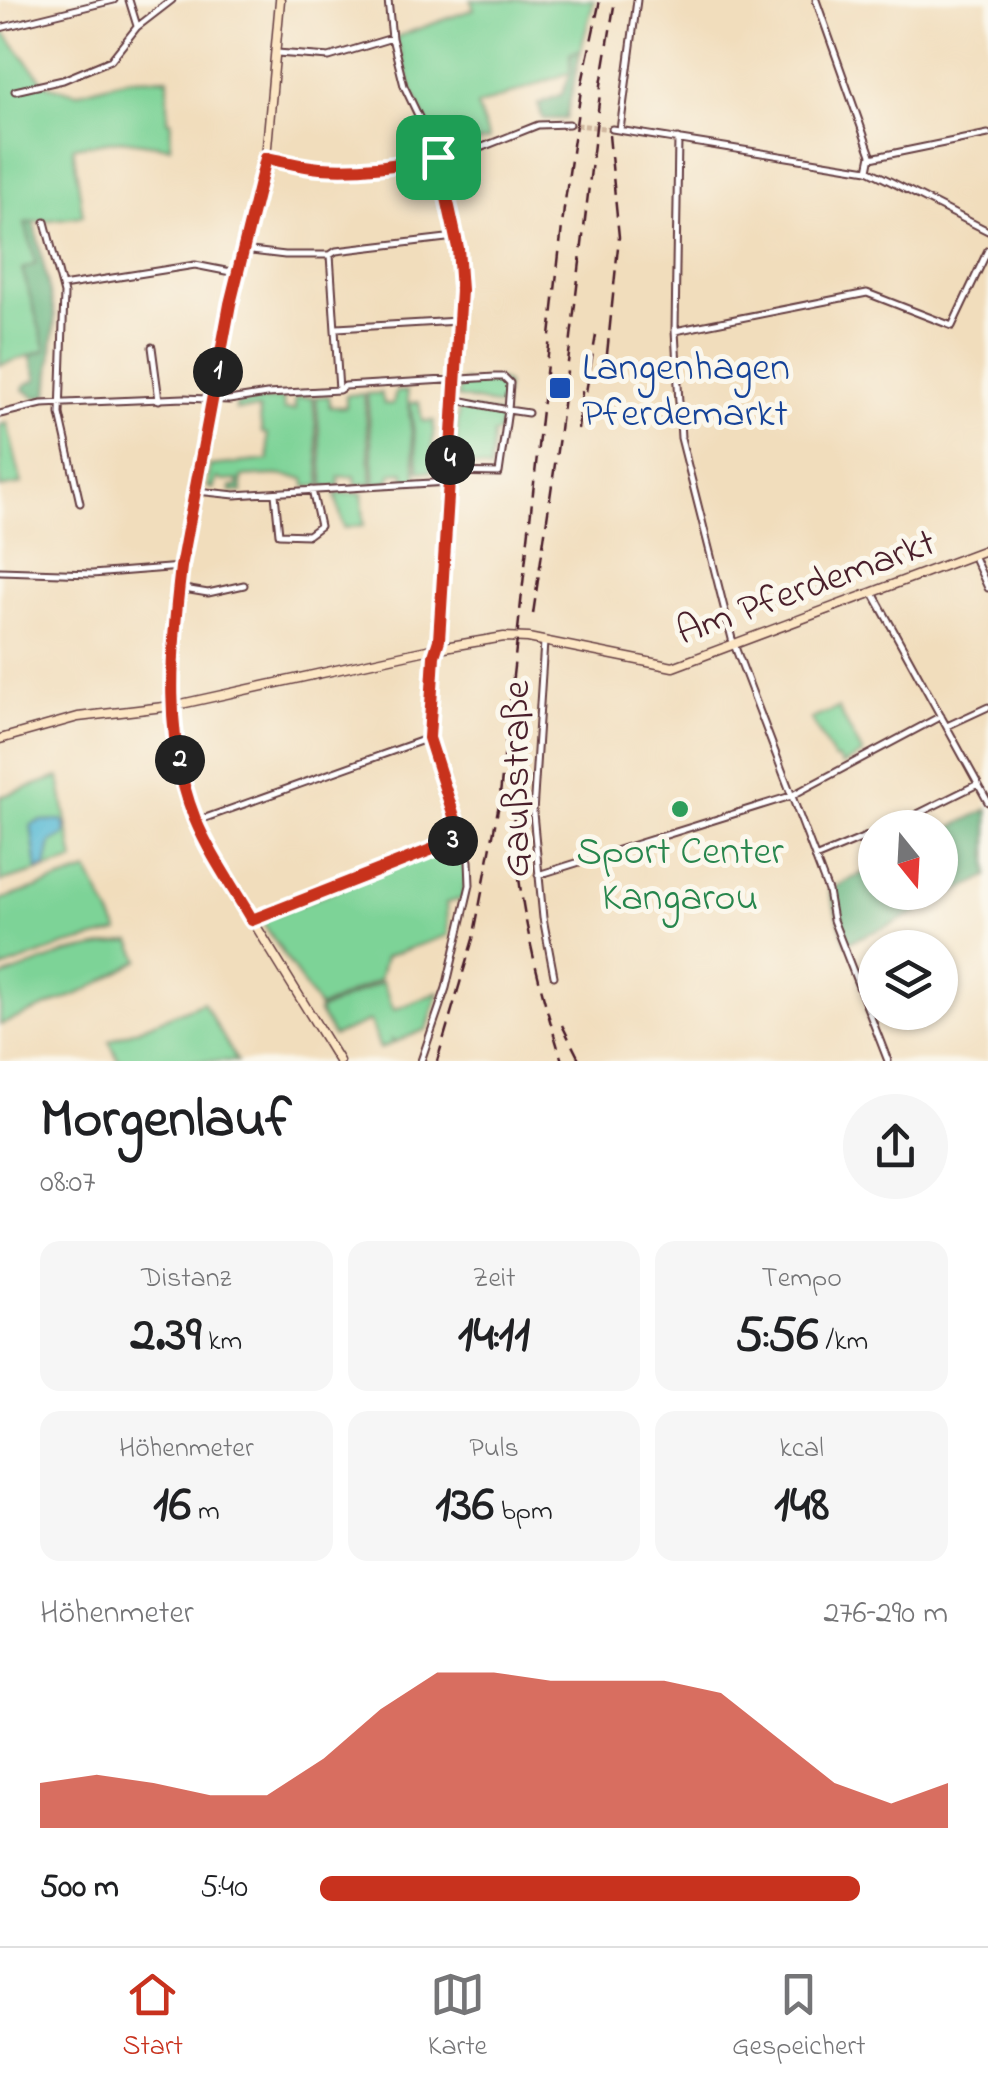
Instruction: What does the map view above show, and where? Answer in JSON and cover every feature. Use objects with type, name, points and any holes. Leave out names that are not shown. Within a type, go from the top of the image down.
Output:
[{"type":"street","points":[[0,28],[114,0]]},
{"type":"street","points":[[128,0],[137,27]]},
{"type":"street","points":[[15,91],[63,80],[111,60],[137,27],[172,0]]},
{"type":"street","points":[[280,0],[266,158],[238,273],[181,567],[172,706],[185,787],[196,821],[339,1061]]},
{"type":"street","points":[[388,0],[392,38],[404,86],[438,157],[461,276],[429,738],[469,861],[470,885],[446,988],[420,1061]]},
{"type":"street","points":[[637,0],[616,129],[868,170],[988,231]]},
{"type":"street","points":[[816,0],[871,158],[868,170]]},
{"type":"street","points":[[277,53],[329,57],[392,38]]},
{"type":"street","points":[[266,158],[348,170],[380,168],[480,148],[538,125],[569,124]]},
{"type":"street","points":[[871,158],[988,134]]},
{"type":"street","points":[[678,139],[675,331],[681,438],[735,645],[888,1061]]},
{"type":"street","points":[[45,222],[62,286],[59,404],[80,503]]},
{"type":"street","points":[[243,250],[330,255],[336,250],[455,236]]},
{"type":"street","points":[[675,331],[867,293],[952,326],[988,250]]},
{"type":"street","points":[[330,255],[339,390]]},
{"type":"street","points":[[62,286],[195,265],[238,273]]},
{"type":"street","points":[[337,328],[458,321]]},
{"type":"street","points":[[152,347],[159,400]]},
{"type":"street","points":[[0,414],[59,404],[229,400],[339,390],[345,386],[495,376],[509,380],[499,473],[449,472]]},
{"type":"street","points":[[454,399],[528,413]]},
{"type":"street","points":[[196,491],[219,495],[448,482]]},
{"type":"street","points":[[274,492],[279,534],[308,535],[320,526],[312,490]]},
{"type":"street","name":"Am Pferdemarkt","points":[[0,739],[78,717],[172,706],[437,648],[512,636],[663,667],[682,665],[988,549]]},
{"type":"street","points":[[973,554],[988,588]]},
{"type":"street","points":[[0,572],[92,574],[181,567]]},
{"type":"street","points":[[178,588],[208,593],[244,584]]},
{"type":"street","points":[[874,593],[988,802]]},
{"type":"street","name":"Gaußstraße","points":[[544,642],[533,812],[538,875],[554,976]]},
{"type":"street","points":[[947,726],[988,707]]},
{"type":"street","points":[[538,875],[791,796],[941,716]]},
{"type":"street","points":[[196,821],[429,738]]},
{"type":"street","points":[[925,810],[978,784]]},
{"type":"street","points":[[252,920],[461,838]]},
{"type":"street","points":[[816,858],[858,840]]},
{"type":"green space","points":[[471,0],[594,0],[581,49],[570,54],[571,72],[477,106],[489,139],[440,151],[414,95],[396,37],[474,9]]},
{"type":"green space","points":[[0,27],[46,85],[76,93],[128,79],[168,78],[171,121],[170,147],[121,140],[73,147],[83,216],[26,223],[36,265],[23,270],[46,350],[0,365]]},
{"type":"green space","points":[[581,49],[566,119],[543,119],[538,104],[562,94],[571,72],[570,54]]},
{"type":"green space","points":[[34,222],[55,316],[48,395],[36,398],[23,389],[37,379],[30,356],[46,350],[22,269],[36,264],[25,223]]},
{"type":"green space","points":[[498,379],[507,384],[502,407],[457,397],[461,382]]},
{"type":"green space","points":[[407,391],[417,482],[406,482],[404,472],[392,473],[389,482],[375,484],[367,394],[381,393],[384,404],[393,404],[396,392]]},
{"type":"green space","points":[[364,394],[372,484],[356,485],[355,476],[339,477],[339,486],[324,487],[316,397],[329,396],[330,407],[346,407],[346,395]]},
{"type":"green space","points":[[313,397],[321,486],[306,487],[305,479],[276,475],[242,477],[242,492],[231,491],[231,487],[238,487],[238,480],[217,478],[213,489],[208,487],[210,466],[269,460],[267,434],[262,433],[259,409],[236,410],[236,404],[283,398],[284,410],[295,410],[295,398]]},
{"type":"green space","points":[[419,402],[422,421],[434,421],[431,472],[419,471],[410,403]]},
{"type":"green space","points":[[459,407],[505,415],[503,426],[493,434],[490,470],[471,465],[470,472],[454,471]]},
{"type":"green space","points":[[7,423],[22,484],[0,488],[0,425]]},
{"type":"green space","points":[[362,493],[364,525],[344,528],[335,494]]},
{"type":"green space","points":[[838,708],[863,754],[842,765],[834,759],[811,719]]},
{"type":"green space","points":[[59,777],[74,861],[0,882],[0,797]]},
{"type":"green space","points":[[988,809],[988,876],[958,891],[958,824]]},
{"type":"green space","points":[[455,843],[467,873],[462,899],[446,903],[448,935],[385,957],[379,980],[319,1008],[261,920]]},
{"type":"green space","points":[[88,871],[119,932],[63,946],[0,970],[0,900]]},
{"type":"green space","points":[[858,876],[858,910],[921,910],[878,930],[858,930],[858,938],[846,943],[829,890]]},
{"type":"green space","points":[[131,941],[140,960],[85,991],[0,1025],[0,978],[66,953]]},
{"type":"green space","points":[[382,982],[394,1010],[439,992],[427,1029],[392,1040],[380,1049],[370,1021],[333,1036],[318,1011]]},
{"type":"green space","points":[[203,1002],[237,1061],[119,1061],[109,1041]]},
{"type":"water","points":[[61,820],[66,825],[65,835],[51,843],[46,867],[37,870],[31,825]]},
{"type":"tunnel","points":[[569,124],[612,129]]},
{"type":"railway","points":[[437,1061],[473,939],[499,804],[564,208],[582,83],[600,0]]},
{"type":"railway","points":[[533,614],[615,0]]},
{"type":"railway","points":[[607,354],[619,237],[609,135]]},
{"type":"railway","points":[[586,392],[596,335]]},
{"type":"railway","points":[[578,429],[583,384]]},
{"type":"railway","points":[[513,784],[516,855],[527,924],[562,1061]]},
{"type":"railway","points":[[562,1025],[580,1061]]},
{"type":"place","name":"Langenhagen Pferdemarkt","points":[[560,388]]},
{"type":"place","name":"Sport Center Kangarou","points":[[680,809]]},
{"type":"route","points":[[438,157],[458,248],[461,290],[430,745],[461,838],[252,920],[196,821],[182,772],[172,697],[175,610],[181,567],[230,304],[255,196],[266,158],[348,170],[438,157]]}]
